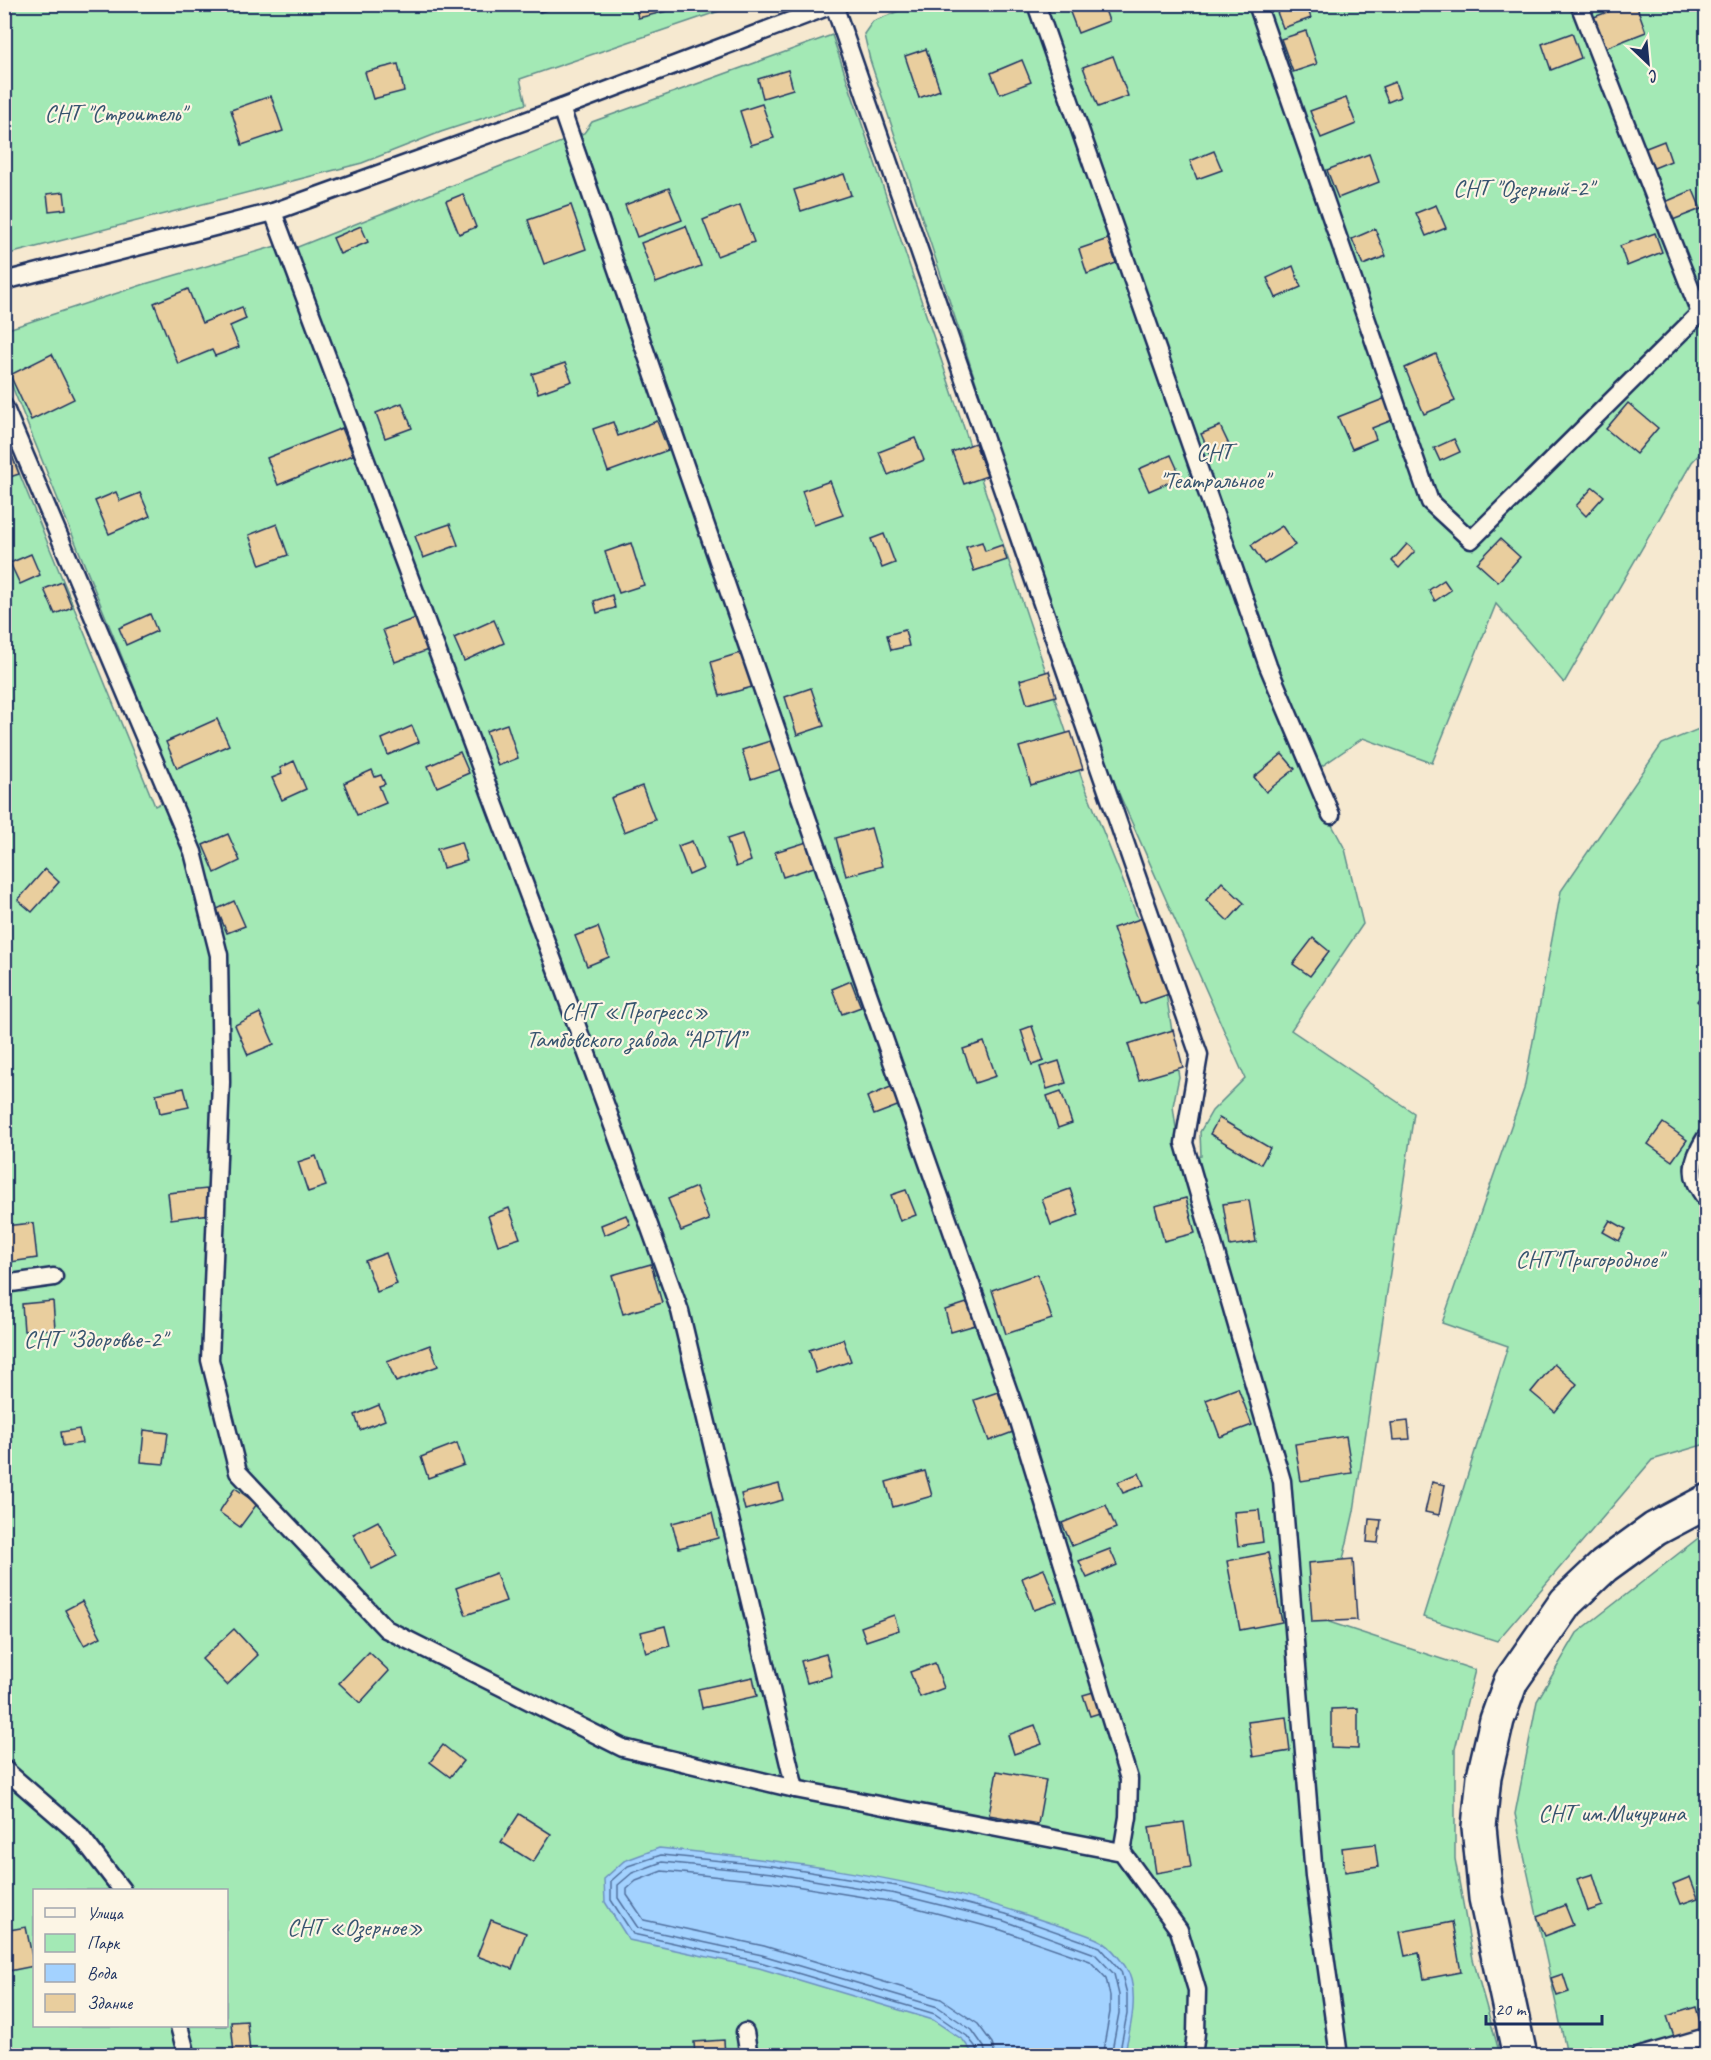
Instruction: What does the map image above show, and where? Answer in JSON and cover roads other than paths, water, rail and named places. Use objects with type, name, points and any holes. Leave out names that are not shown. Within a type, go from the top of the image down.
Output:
[{"type":"street","points":[[1520,2055],[1486,1898],[1479,1827],[1484,1776],[1497,1720],[1511,1680],[1566,1602],[1604,1566],[1655,1528],[1707,1502]]},
{"type":"lane","points":[[1036,4],[1268,666],[1331,815]]},
{"type":"lane","points":[[1257,4],[1430,502],[1471,540],[1700,313],[1580,4]]},
{"type":"lane","points":[[4,281],[273,212],[561,108],[835,5],[1199,1055],[1184,1143],[1282,1481],[1314,1876],[1338,2055]]},
{"type":"lane","points":[[561,108],[854,954],[1018,1418],[1129,1779],[1128,1817],[1122,1852]]},
{"type":"lane","points":[[273,212],[561,982],[680,1311],[795,1789]]},
{"type":"lane","points":[[4,406],[193,852],[219,955],[221,1082],[210,1360],[238,1472],[386,1629],[622,1748],[795,1789],[1122,1852],[1179,1930],[1197,1990],[1196,2033],[1192,2055]]},
{"type":"lane","points":[[1707,1137],[1695,1157],[1693,1170],[1695,1181],[1707,1199]]},
{"type":"lane","points":[[4,1284],[54,1277]]},
{"type":"lane","points":[[4,1769],[79,1834],[121,1889]]},
{"type":"lane","points":[[180,2027],[187,2055]]},
{"type":"lane","points":[[745,2032],[749,2055]]},
{"type":"lane","points":[[1640,2055],[1707,2037]]},
{"type":"water","points":[[659,1848],[806,1865],[902,1882],[997,1906],[1092,1937],[1113,1951],[1130,1975],[1133,2010],[1124,2055],[974,2055],[963,2040],[933,2020],[759,1968],[629,1940],[605,1902],[604,1879],[624,1861]]},
{"type":"park label","name":"СНТ \"Строитель\"","points":[[115,113]]},
{"type":"park label","name":"СНТ \"Озерный-2\"","points":[[1523,188]]},
{"type":"park label","name":"СНТ \"Театральное\"","points":[[1214,466]]},
{"type":"park label","name":"СНТ «Прогресс» Тамбовского завода “АРТИ”","points":[[635,1025]]},
{"type":"park label","name":"СНТ\"Пригородное\"","points":[[1589,1259]]},
{"type":"park label","name":"СНТ \"Здоровье-2\"","points":[[95,1339]]},
{"type":"park label","name":"СНТ им.Мичурина","points":[[1612,1813]]},
{"type":"park label","name":"СНТ «Озерное»","points":[[355,1927]]}]
